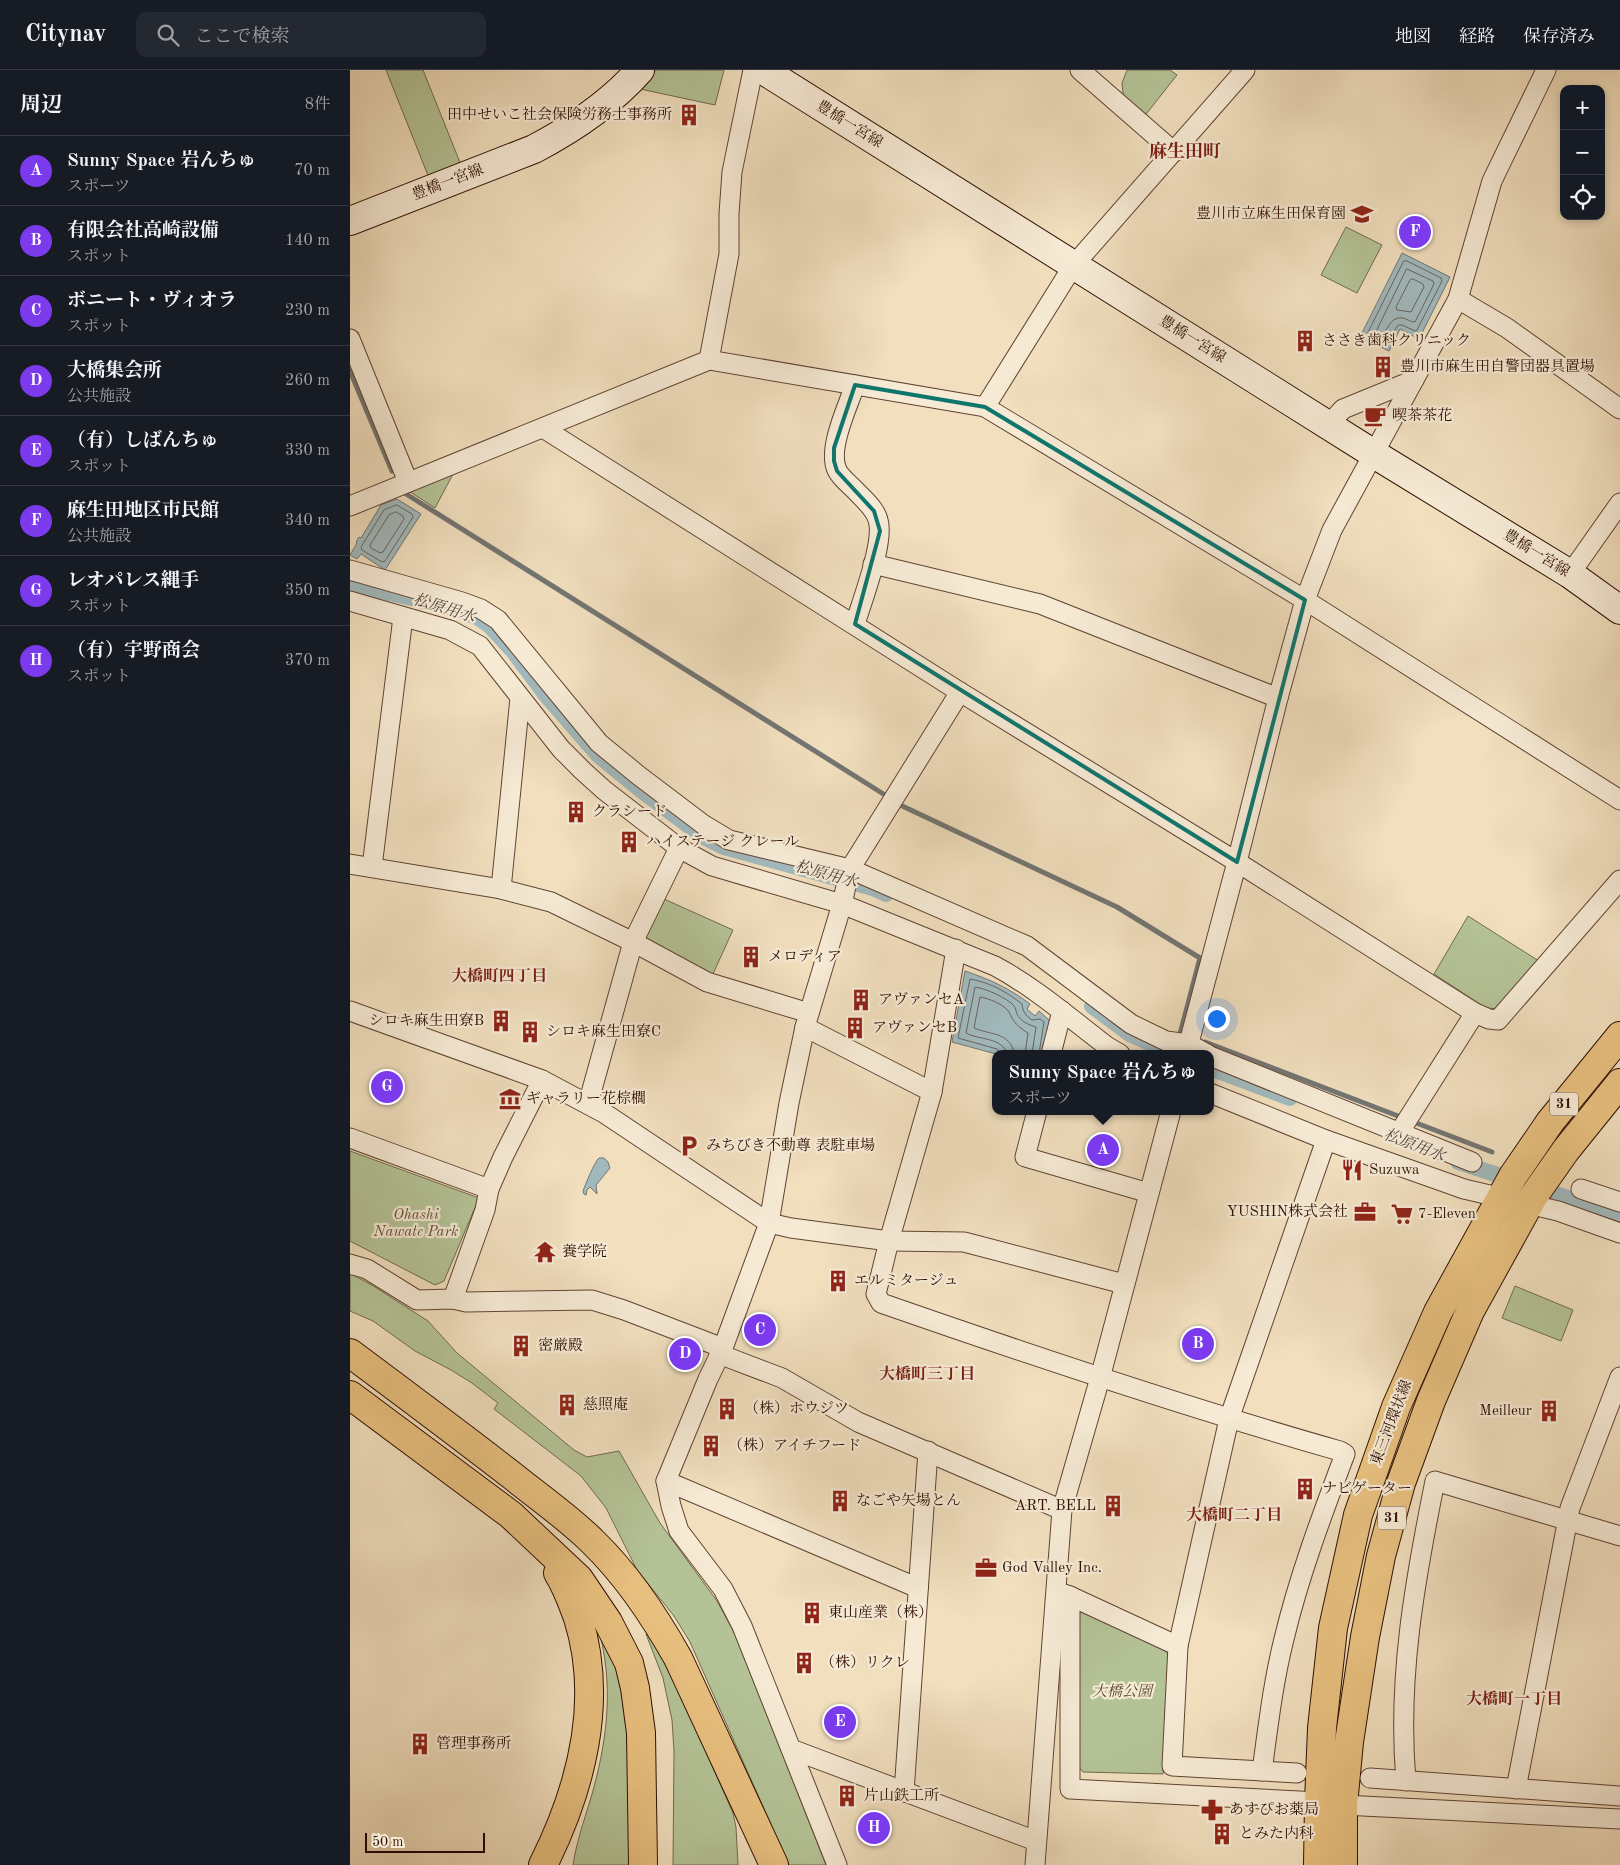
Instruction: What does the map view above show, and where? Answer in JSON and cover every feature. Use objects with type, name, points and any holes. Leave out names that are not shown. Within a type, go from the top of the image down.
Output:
[{"type":"main road","name":"豊橋一宮線","points":[[350,221],[534,149],[562,134],[600,108],[640,70]]},
{"type":"main road","name":"豊橋一宮線","points":[[763,70],[1374,454],[1570,574],[1620,610]]},
{"type":"main road","name":"東三河環状線","points":[[1343,1865],[1331,1804],[1322,1728],[1333,1628],[1358,1516],[1396,1407],[1438,1312],[1507,1188],[1550,1122],[1620,1036]]},
{"type":"main road","name":"東三河環状線","points":[[1318,1865],[1331,1804],[1350,1742],[1364,1637],[1381,1556],[1401,1483],[1431,1401],[1470,1312],[1535,1195],[1566,1150],[1620,1083]]},
{"type":"main road","points":[[350,1353],[544,1501],[593,1541],[623,1575],[661,1628],[678,1658],[774,1865]]},
{"type":"main road","points":[[350,1395],[511,1515],[579,1579],[608,1622],[629,1663],[635,1688],[641,1734],[643,1865]]},
{"type":"main road","points":[[544,1501],[594,1571],[616,1607],[631,1636],[643,1666],[651,1695],[656,1748],[658,1865]]},
{"type":"main road","points":[[536,1538],[564,1582],[570,1595],[583,1635],[588,1659],[589,1681],[589,1707],[583,1756],[565,1813],[543,1865]]},
{"type":"street","points":[[709,360],[729,254],[732,172],[753,70]]},
{"type":"street","points":[[1080,70],[1174,152]]},
{"type":"street","points":[[985,406],[1074,266],[1245,70]]},
{"type":"street","points":[[350,570],[462,602],[481,609],[498,620],[599,743],[645,781],[704,825],[729,840],[847,884],[1027,946],[1131,1024],[1187,1050],[1305,600],[1332,530],[1458,299],[1492,181],[1546,70]]},
{"type":"street","points":[[1458,299],[1507,328],[1620,409]]},
{"type":"street","points":[[350,339],[408,482]]},
{"type":"street","points":[[350,506],[709,360],[985,406],[1305,600],[1620,800]]},
{"type":"street","points":[[1328,425],[1343,409],[1414,380]]},
{"type":"street","points":[[855,385],[834,448],[834,461],[837,471],[874,511],[879,520],[880,532],[874,564],[855,624]]},
{"type":"street","points":[[543,428],[960,692],[1489,1019],[1498,1020],[1620,880]]},
{"type":"street","points":[[1570,574],[1620,503]]},
{"type":"street","points":[[874,564],[1040,604],[1278,698]]},
{"type":"street","points":[[350,601],[450,630],[480,646],[561,749],[604,790],[679,848],[712,866],[847,884],[956,949],[1017,978],[1113,1050]]},
{"type":"street","points":[[372,867],[403,617]]},
{"type":"street","points":[[837,1865],[742,1626],[723,1589],[679,1531],[666,1482],[721,1351],[769,1223],[790,1102],[807,1020],[847,884],[960,692]]},
{"type":"street","points":[[501,889],[520,698]]},
{"type":"street","points":[[588,1104],[633,942],[679,848]]},
{"type":"street","points":[[350,864],[501,889],[552,902],[633,942],[707,982],[807,1020],[932,1092]]},
{"type":"street","points":[[956,949],[932,1092],[889,1241],[876,1294],[881,1304],[1100,1378],[1345,1454],[1295,1596],[1274,1683],[1262,1772]]},
{"type":"street","points":[[350,1011],[542,1080],[588,1104],[769,1223],[791,1228],[889,1241],[964,1242],[1124,1284]]},
{"type":"street","points":[[1052,1050],[1062,1012]]},
{"type":"street","points":[[1405,1124],[1475,1012]]},
{"type":"street","points":[[1214,1057],[1405,1124],[1472,1162]]},
{"type":"street","points":[[453,1299],[485,1210],[490,1189],[503,1157],[542,1080]]},
{"type":"street","points":[[1214,1095],[1326,1140],[1464,1190],[1507,1188],[1535,1195],[1558,1211],[1620,1234]]},
{"type":"street","points":[[1036,1115],[1026,1157],[1149,1193]]},
{"type":"street","points":[[1170,1115],[1100,1378],[1062,1510],[1070,1789],[1620,1819]]},
{"type":"street","points":[[350,1138],[490,1189]]},
{"type":"street","points":[[1296,1773],[1172,1766],[1178,1646],[1229,1419],[1326,1140]]},
{"type":"street","points":[[1580,1189],[1620,1202]]},
{"type":"street","points":[[350,1264],[367,1269],[417,1300],[453,1299],[466,1302],[592,1300],[624,1310],[782,1378],[858,1422],[1062,1510]]},
{"type":"street","points":[[1516,1788],[1570,1508],[1620,1377]]},
{"type":"street","points":[[904,1792],[928,1451]]},
{"type":"street","points":[[1406,1781],[1403,1731],[1406,1665],[1417,1574],[1435,1480],[1620,1536]]},
{"type":"street","points":[[666,1482],[918,1588]]},
{"type":"street","points":[[1063,1594],[1178,1646]]},
{"type":"street","points":[[1035,1865],[1063,1594]]},
{"type":"street","points":[[791,1749],[1036,1841]]},
{"type":"street","points":[[1370,1778],[1620,1796]]},
{"type":"highlighted area","points":[[855,385],[985,407],[1305,600],[1237,862],[855,624],[880,531],[874,511],[837,471],[834,461],[834,448]]},
{"type":"green space","points":[[386,70],[423,70],[461,165],[429,178]]},
{"type":"green space","points":[[656,70],[724,70],[715,105],[640,89]]},
{"type":"green space","points":[[1127,70],[1170,70],[1177,75],[1143,118],[1124,102],[1122,83]]},
{"type":"green space","points":[[1346,227],[1382,245],[1357,293],[1321,275]]},
{"type":"green space","points":[[453,474],[435,508],[409,491]]},
{"type":"green space","points":[[664,899],[733,930],[712,976],[648,943],[646,935]]},
{"type":"green space","points":[[1468,916],[1542,963],[1501,1009],[1486,1008],[1434,974]]},
{"type":"green space","name":"Ohashi Nawate Park","points":[[350,1151],[479,1198],[444,1281],[435,1285],[350,1241]]},
{"type":"green space","points":[[350,1273],[428,1321],[457,1353],[574,1450],[587,1457],[619,1451],[660,1523],[717,1601],[736,1636],[826,1865],[789,1865],[690,1642],[674,1616],[637,1570],[606,1508],[581,1476],[494,1409],[498,1403],[472,1383],[415,1351],[373,1321],[350,1311]]},
{"type":"green space","points":[[1515,1286],[1573,1310],[1561,1341],[1502,1318]]},
{"type":"green space","name":"大橋公園","points":[[1086,1610],[1164,1648],[1169,1656],[1163,1774],[1083,1772],[1076,1764],[1077,1614]]},
{"type":"green space","points":[[599,1631],[624,1682],[636,1865],[573,1865],[603,1748],[607,1690],[606,1670]]},
{"type":"green space","points":[[651,1633],[669,1668],[733,1813],[736,1827],[738,1865],[673,1865],[674,1751],[672,1720],[663,1678],[646,1634]]},
{"type":"water","points":[[1402,253],[1450,277],[1419,339],[1400,329],[1389,351],[1360,337]]},
{"type":"water","points":[[397,499],[421,514],[385,570],[361,554],[357,559],[350,555],[359,537],[361,538],[381,505]]},
{"type":"water","points":[[965,971],[1007,989],[1030,1004],[1027,1009],[1035,1016],[1039,1011],[1050,1021],[1044,1050],[992,1050],[992,1053],[952,1042]]},
{"type":"water","points":[[599,1158],[604,1158],[610,1168],[596,1185],[597,1194],[590,1187],[586,1195],[583,1191]]},
{"type":"waterway","points":[[350,371],[392,471]]},
{"type":"waterway","points":[[403,492],[885,795]]},
{"type":"waterway","name":"松原用水","points":[[350,584],[442,605],[477,617],[490,626],[513,651],[545,694],[598,755],[642,791],[704,837],[724,847],[873,888],[886,894]]},
{"type":"waterway","points":[[898,804],[1117,907],[1200,958],[1180,1034]]},
{"type":"waterway","name":"松原用水","points":[[1092,1006],[1131,1035],[1167,1050]]},
{"type":"waterway","points":[[1205,1042],[1492,1152]]},
{"type":"waterway","name":"松原用水","points":[[1214,1070],[1290,1098]]},
{"type":"waterway","name":"松原用水","points":[[1458,1162],[1620,1215]]},
{"type":"place","name":"田中せいこ社会保険労務士事務所","points":[[689,115]]},
{"type":"place","name":"豊川市立麻生田保育園","points":[[1362,214]]},
{"type":"place","name":"麻生田地区市民館","points":[[1415,232]]},
{"type":"place","name":"ささき歯科クリニック","points":[[1305,341]]},
{"type":"place","name":"豊川市麻生田自警団器具置場","points":[[1383,367]]},
{"type":"place","name":"喫茶茶花","points":[[1375,416]]},
{"type":"place","name":"クラシード","points":[[576,812]]},
{"type":"place","name":"ハイステージ クレール","points":[[629,842]]},
{"type":"place","name":"メロディア","points":[[751,957]]},
{"type":"place","name":"アヴァンセA","points":[[861,1000]]},
{"type":"place","name":"シロキ麻生田寮B","points":[[501,1021]]},
{"type":"place","name":"アヴァンセB","points":[[855,1028]]},
{"type":"place","name":"シロキ麻生田寮C","points":[[530,1032]]},
{"type":"place","name":"レオパレス縄手","points":[[387,1087]]},
{"type":"place","name":"ギャラリー花棕櫚","points":[[510,1099]]},
{"type":"place","name":"みちびき不動尊 表駐車場","points":[[689,1146]]},
{"type":"place","name":"Sunny Space 岩んちゅ","points":[[1103,1150]]},
{"type":"place","name":"Suzuwa","points":[[1352,1170]]},
{"type":"place","name":"YUSHIN株式会社","points":[[1365,1212]]},
{"type":"place","name":"7-Eleven","points":[[1402,1214]]},
{"type":"place","name":"養学院","points":[[545,1252]]},
{"type":"place","name":"エルミタージュ","points":[[838,1281]]},
{"type":"place","name":"ボニート・ヴィオラ","points":[[760,1330]]},
{"type":"place","name":"有限会社高崎設備","points":[[1198,1344]]},
{"type":"place","name":"密厳殿","points":[[521,1346]]},
{"type":"place","name":"大橋集会所","points":[[685,1354]]},
{"type":"place","name":"慈照庵","points":[[567,1405]]},
{"type":"place","name":"（株）ホウジツ","points":[[727,1409]]},
{"type":"place","name":"Meilleur","points":[[1549,1411]]},
{"type":"place","name":"（株）アイチフード","points":[[711,1446]]},
{"type":"place","name":"ナビゲーター","points":[[1305,1489]]},
{"type":"place","name":"なごや矢場とん","points":[[840,1501]]},
{"type":"place","name":"ART. BELL","points":[[1113,1506]]},
{"type":"place","name":"God Valley Inc.","points":[[986,1568]]},
{"type":"place","name":"東山産業（株）","points":[[812,1613]]},
{"type":"place","name":"（株）リクレ","points":[[804,1663]]},
{"type":"place","name":"（有）しばんちゅ","points":[[840,1722]]},
{"type":"place","name":"管理事務所","points":[[420,1744]]},
{"type":"place","name":"片山鉄工所","points":[[847,1796]]},
{"type":"place","name":"あすぴお薬局","points":[[1212,1810]]},
{"type":"place","name":"（有）宇野商会","points":[[874,1828]]},
{"type":"place","name":"とみた内科","points":[[1222,1834]]},
{"type":"district","name":"麻生田町","points":[[1185,152]]},
{"type":"district","name":"大橋町四丁目","points":[[499,977]]},
{"type":"district","name":"大橋町三丁目","points":[[927,1375]]},
{"type":"district","name":"大橋町二丁目","points":[[1234,1516]]},
{"type":"district","name":"大橋町一丁目","points":[[1514,1700]]}]
